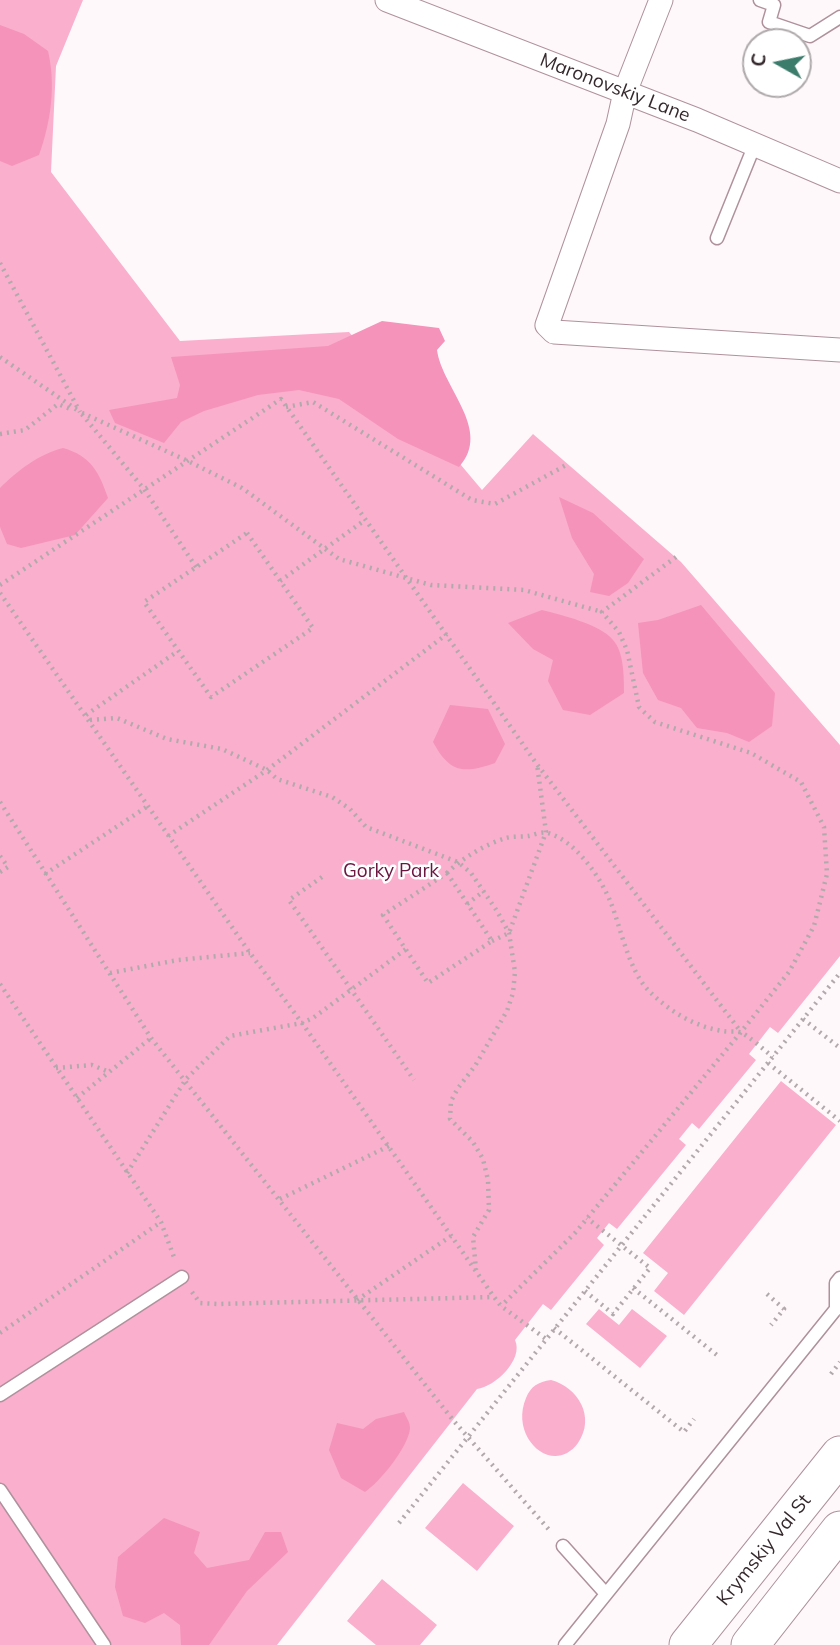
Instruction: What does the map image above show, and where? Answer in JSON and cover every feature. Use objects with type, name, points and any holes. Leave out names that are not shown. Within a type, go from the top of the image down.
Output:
[{"type":"main road","name":"Krymskiy Val St","points":[[688,1645],[840,1454]]},
{"type":"main road","points":[[750,1645],[840,1530]]},
{"type":"street","name":"Maronovskiy Lane","points":[[387,0],[625,92],[840,180]]},
{"type":"street","points":[[661,0],[625,92],[618,124],[547,325],[554,332],[840,350]]},
{"type":"lane","points":[[760,0],[774,5],[769,23],[810,36],[840,17]]},
{"type":"lane","points":[[717,238],[755,144]]},
{"type":"lane","points":[[0,1395],[182,1277]]},
{"type":"lane","points":[[565,1645],[839,1307],[836,1283],[840,1278]]},
{"type":"lane","points":[[0,1490],[104,1645]]},
{"type":"lane","points":[[563,1546],[606,1594]]},
{"type":"path","points":[[0,263],[80,412],[144,489],[196,567]]},
{"type":"path","points":[[0,357],[80,412]]},
{"type":"path","points":[[0,585],[281,399],[536,763],[741,1032],[773,1057]]},
{"type":"path","points":[[286,407],[313,402],[472,500],[495,504],[568,464]]},
{"type":"path","points":[[0,434],[25,430],[58,404],[188,461],[242,488],[323,550],[339,559],[430,585],[524,590],[602,612],[623,641],[639,707],[655,722],[751,753],[800,782],[824,827],[827,874],[814,926],[789,972],[587,1218],[501,1306]]},
{"type":"path","points":[[280,581],[365,520]]},
{"type":"path","points":[[247,533],[313,628],[211,697],[144,602],[196,567],[247,533]]},
{"type":"path","points":[[602,612],[676,557]]},
{"type":"path","points":[[0,593],[250,953],[494,1297],[501,1306],[546,1339]]},
{"type":"path","points":[[168,836],[267,770],[447,634]]},
{"type":"path","points":[[87,718],[178,651]]},
{"type":"path","points":[[87,718],[117,718],[167,739],[222,750],[267,770],[277,779],[332,797],[350,809],[366,827],[458,862],[471,873],[484,891],[509,933],[515,972],[513,993],[507,1011],[475,1066],[450,1101],[450,1119],[483,1158],[488,1180],[489,1210],[474,1237],[476,1271]]},
{"type":"path","points":[[536,763],[546,832],[509,933],[428,983],[383,915],[447,873],[458,862],[508,837],[546,832],[569,844],[598,879],[611,902],[621,939],[646,988],[674,1012],[688,1020],[707,1028],[741,1032]]},
{"type":"path","points":[[0,802],[151,1038],[467,1437],[563,1546]]},
{"type":"path","points":[[46,874],[148,806]]},
{"type":"path","points":[[0,856],[8,867],[0,872]]},
{"type":"path","points":[[447,873],[492,942]]},
{"type":"path","points":[[322,877],[289,900],[414,1080]]},
{"type":"path","points":[[467,904],[484,891]]},
{"type":"path","points":[[127,1173],[186,1079],[230,1036],[302,1023],[313,1018],[406,949]]},
{"type":"path","points":[[110,973],[178,960],[250,953]]},
{"type":"path","points":[[398,1523],[840,973]]},
{"type":"path","points":[[0,984],[161,1222],[182,1277],[200,1303],[494,1297]]},
{"type":"path","points":[[803,1019],[840,1048]]},
{"type":"path","points":[[77,1098],[151,1038]]},
{"type":"path","points":[[768,1063],[840,1121]]},
{"type":"path","points":[[56,1068],[92,1065],[109,1072]]},
{"type":"path","points":[[674,1113],[680,1119]]},
{"type":"path","points":[[666,1122],[673,1128]]},
{"type":"path","points":[[280,1199],[389,1146]]},
{"type":"path","points":[[584,1291],[613,1314],[650,1268],[587,1218]]},
{"type":"path","points":[[0,1333],[8,1323],[161,1222]]},
{"type":"path","points":[[357,1300],[451,1236]]},
{"type":"path","points":[[633,1288],[718,1356]]},
{"type":"path","points":[[767,1294],[784,1309],[771,1325]]},
{"type":"path","points":[[554,1328],[684,1432],[694,1419]]},
{"type":"path","points":[[831,1374],[840,1362]]},
{"type":"green space","name":"Gorky Park","points":[[0,0],[83,0],[56,66],[51,172],[180,341],[349,332],[482,490],[533,434],[681,562],[840,745],[840,956],[778,1033],[770,1027],[749,1054],[756,1060],[699,1129],[692,1123],[679,1139],[686,1145],[617,1229],[609,1223],[597,1238],[604,1245],[551,1310],[543,1304],[515,1340],[515,1355],[506,1371],[492,1383],[477,1389],[277,1645],[0,1645]]},
{"type":"green space","points":[[781,1081],[836,1125],[684,1315],[654,1291],[668,1273],[643,1253]]},
{"type":"green space","points":[[599,1309],[619,1325],[632,1309],[667,1336],[640,1368],[586,1324]]},
{"type":"green space","points":[[551,1380],[569,1389],[576,1396],[584,1413],[585,1423],[578,1443],[568,1452],[557,1456],[536,1448],[523,1427],[522,1413],[530,1390],[539,1383]]},
{"type":"green space","points":[[463,1483],[514,1526],[477,1571],[425,1528]]},
{"type":"green space","points":[[382,1579],[437,1625],[420,1645],[376,1645],[347,1621]]},
{"type":"shaded area","points":[[0,25],[24,34],[48,51],[52,77],[47,130],[39,155],[12,166],[0,161]]},
{"type":"shaded area","points":[[382,321],[439,328],[445,341],[437,350],[441,364],[463,409],[471,438],[468,453],[459,467],[398,439],[339,399],[299,390],[258,395],[204,411],[181,422],[164,443],[115,423],[109,410],[177,398],[180,385],[171,357],[328,346]]},
{"type":"shaded area","points":[[63,448],[73,451],[93,466],[108,498],[75,535],[21,548],[7,544],[0,527],[0,488],[29,464],[45,454]]},
{"type":"shaded area","points":[[559,497],[593,513],[644,559],[628,583],[609,596],[590,592],[594,574],[572,538]]},
{"type":"shaded area","points":[[701,605],[775,693],[772,726],[749,742],[727,733],[697,728],[681,708],[658,700],[643,673],[638,623],[658,620]]},
{"type":"shaded area","points":[[542,610],[590,625],[613,640],[621,658],[624,693],[590,715],[563,710],[548,681],[553,660],[533,649],[508,623]]},
{"type":"shaded area","points":[[450,705],[488,709],[505,744],[495,763],[466,769],[458,768],[445,760],[433,742]]},
{"type":"shaded area","points":[[404,1412],[410,1426],[405,1444],[378,1480],[365,1492],[341,1478],[329,1450],[337,1423],[363,1429],[376,1419]]},
{"type":"shaded area","points":[[164,1518],[200,1532],[194,1553],[207,1568],[249,1560],[265,1532],[281,1532],[288,1552],[247,1591],[209,1645],[181,1645],[180,1625],[164,1613],[145,1623],[123,1616],[115,1587],[118,1557]]}]
